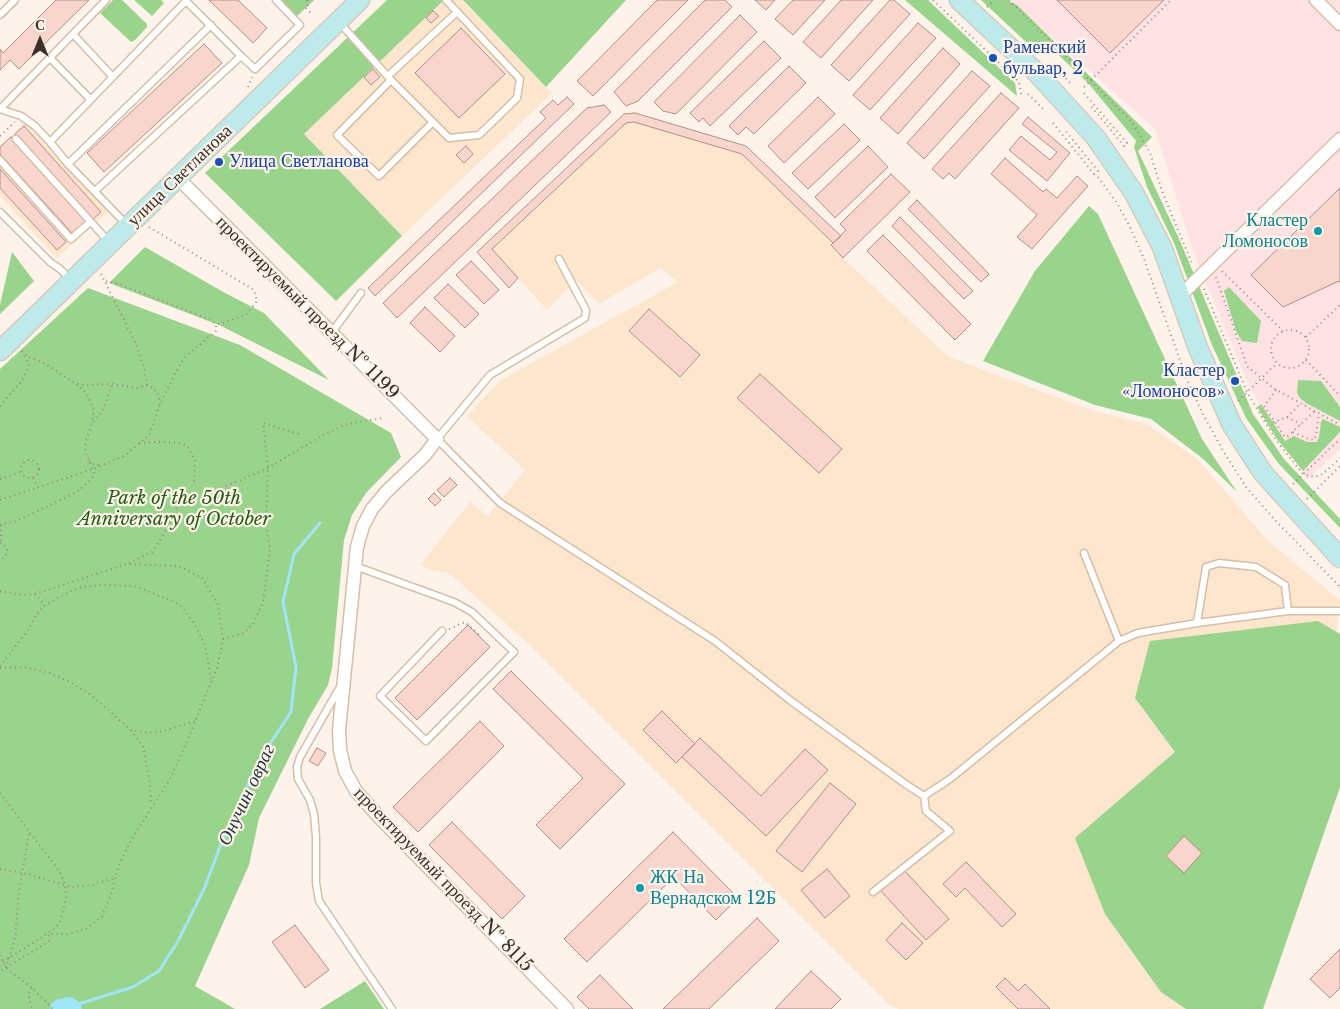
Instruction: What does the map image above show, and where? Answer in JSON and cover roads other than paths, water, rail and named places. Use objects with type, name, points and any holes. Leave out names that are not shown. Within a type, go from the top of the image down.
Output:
[{"type":"street","name":"улица Светланова","points":[[0,351],[360,0]]},
{"type":"street","points":[[959,0],[1035,71],[1096,138],[1138,200],[1162,247],[1198,348],[1232,425],[1263,473],[1340,558]]},
{"type":"street","points":[[1316,0],[1340,24]]},
{"type":"street","points":[[1180,296],[1340,139]]},
{"type":"street","name":"проектируемый проезд № 1199","points":[[177,177],[437,439]]},
{"type":"street","name":"проектируемый проезд № 8115","points":[[437,439],[425,455],[387,491],[372,509],[362,526],[355,566],[339,730],[340,750],[345,771],[356,791],[567,1009]]},
{"type":"lane","points":[[0,15],[15,0]]},
{"type":"lane","points":[[106,0],[0,109],[21,116],[35,126],[68,164],[128,226]]},
{"type":"lane","points":[[50,142],[186,1],[255,70],[300,25],[276,0]]},
{"type":"lane","points":[[338,20],[390,78],[449,138],[479,135],[517,98],[520,79],[446,0]]},
{"type":"lane","points":[[433,122],[379,176],[337,135],[390,78],[458,12]]},
{"type":"lane","points":[[68,164],[211,25]]},
{"type":"lane","points":[[73,34],[112,76]]},
{"type":"lane","points":[[95,191],[177,113],[241,56]]},
{"type":"lane","points":[[50,58],[90,99]]},
{"type":"lane","points":[[16,139],[111,243]]},
{"type":"lane","points":[[0,160],[71,239],[90,222]]},
{"type":"lane","points":[[0,212],[50,262],[72,281]]},
{"type":"lane","points":[[559,259],[586,310],[585,318],[490,375],[437,439],[500,503],[715,641],[790,701],[924,796],[926,811],[950,831],[873,892]]},
{"type":"lane","points":[[332,332],[361,293]]},
{"type":"lane","points":[[1084,553],[1120,641]]},
{"type":"lane","points":[[1197,623],[1206,568],[1219,563],[1256,567],[1286,585],[1288,611]]},
{"type":"lane","points":[[355,566],[454,602],[472,612],[514,652],[426,741],[380,696],[442,632]]},
{"type":"lane","points":[[924,796],[950,779],[1120,641],[1138,633],[1197,623],[1288,611],[1340,611]]},
{"type":"lane","points":[[344,680],[300,757],[297,767],[298,779],[310,800],[314,814],[316,883],[319,901],[392,1009]]},
{"type":"waterway","name":"Онучин овраг","points":[[69,1007],[133,987],[159,971],[178,941],[204,889],[221,844],[260,759],[291,712],[296,667],[283,602],[294,554],[320,523]]},
{"type":"waterway","name":"Онучин овраг","points":[[60,1009],[69,1007],[72,1009]]},
{"type":"place","name":"Раменский бульвар, 2","points":[[993,58]]},
{"type":"place","name":"Улица Светланова","points":[[219,162]]},
{"type":"place","name":"Кластер Ломоносов","points":[[1318,231]]},
{"type":"place","name":"Кластер «Ломоносов»","points":[[1235,381]]},
{"type":"place","name":"ЖК На Вернадском 12Б","points":[[640,888]]},
{"type":"park label","name":"Park of the 50th Anniversary of October","points":[[174,509]]}]
